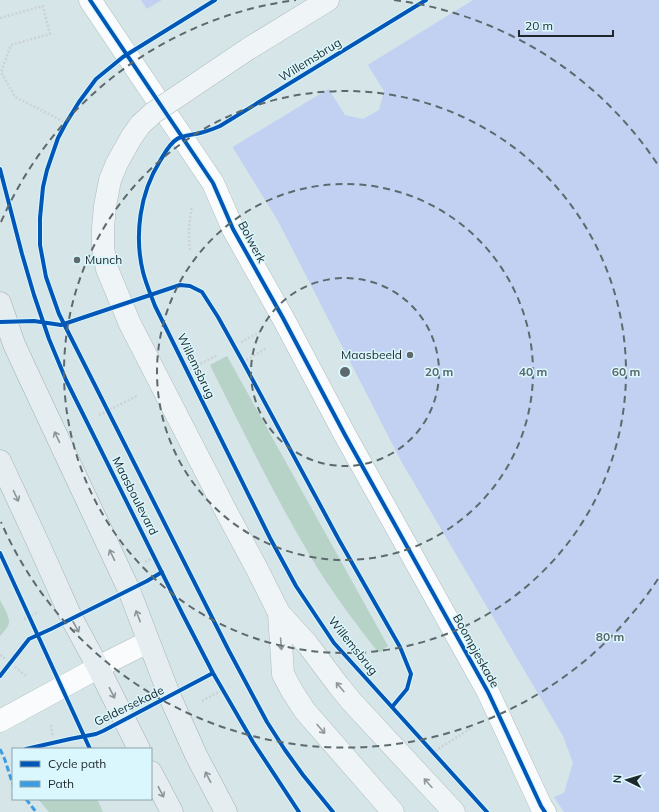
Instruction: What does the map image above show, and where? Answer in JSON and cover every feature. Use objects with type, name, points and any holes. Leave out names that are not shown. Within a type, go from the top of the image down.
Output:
[{"type":"main road","points":[[328,0],[248,49],[153,113],[140,125],[123,151],[110,180],[105,206],[103,248],[107,269],[130,324],[279,613],[308,645],[352,701],[454,812]]},
{"type":"main road","points":[[0,303],[14,344],[128,590],[172,702],[196,755],[226,812]]},
{"type":"main road","points":[[0,461],[63,601],[138,748]]},
{"type":"main road","points":[[279,613],[283,674],[292,691],[305,711],[393,812]]},
{"type":"main road","points":[[152,774],[172,812]]},
{"type":"street","name":"Bolwerk","points":[[90,0],[213,183],[234,229],[345,435],[383,502]]},
{"type":"street","name":"Boompjeskade","points":[[383,502],[488,692],[545,812]]},
{"type":"street","points":[[0,721],[98,667],[148,642]]},
{"type":"path","points":[[0,18],[43,6],[50,34],[11,45],[2,72],[15,97],[66,123]]},
{"type":"path","points":[[63,128],[69,118]]},
{"type":"path","points":[[190,250],[189,224],[193,203]]},
{"type":"path","points":[[241,342],[247,338]]},
{"type":"path","points":[[243,362],[264,349]]},
{"type":"path","points":[[240,356],[246,369]]},
{"type":"path","points":[[106,406],[109,413]]},
{"type":"path","points":[[143,563],[154,557]]},
{"type":"path","points":[[26,610],[32,623]]},
{"type":"path","points":[[24,619],[44,610]]},
{"type":"path","points":[[0,655],[6,659]]},
{"type":"path","points":[[16,667],[30,679]]},
{"type":"path","points":[[220,684],[226,697]]},
{"type":"path","points":[[199,703],[222,690]]},
{"type":"path","points":[[50,720],[53,737]]},
{"type":"path","points":[[433,753],[476,725]]},
{"type":"path","points":[[428,747],[438,758]]},
{"type":"green space","points":[[227,356],[388,646],[381,652],[377,651],[350,616],[325,579],[309,554],[270,484],[210,365]]},
{"type":"green space","points":[[0,600],[9,619],[9,624],[0,636]]},
{"type":"green space","points":[[39,800],[97,800],[103,812],[49,812]]},
{"type":"water","points":[[141,0],[273,0],[345,115],[363,119],[379,110],[384,91],[327,0],[659,0],[659,812],[564,812],[554,797],[564,793],[573,763],[563,736],[401,461],[278,221],[230,143],[214,112]]},
{"type":"pier","points":[[162,0],[276,0],[330,88],[231,148],[212,113],[145,10]]},
{"type":"pier","points":[[325,0],[473,0],[366,66]]},
{"type":"marked path","points":[[0,749],[12,782]]},
{"type":"marked path","points":[[27,800],[36,812]]},
{"type":"cycle path","points":[[90,0],[213,183],[233,229],[283,318],[345,435],[488,692],[545,812]]},
{"type":"cycle path","name":"Maasboulevard","points":[[215,0],[123,57],[96,79],[79,102],[58,138],[47,170],[43,187],[40,218],[40,245],[46,277],[59,314],[229,651],[267,722],[285,750],[333,812]]},
{"type":"cycle path","name":"Willemsbrug","points":[[426,0],[220,126],[182,137],[174,141],[167,149],[153,173],[143,200],[139,229],[140,258],[147,285],[155,306],[270,538],[296,586],[334,643],[487,812]]},
{"type":"cycle path","name":"Maasboulevard","points":[[0,169],[34,295],[49,339],[66,380],[213,673],[253,742],[299,812]]},
{"type":"cycle path","points":[[0,322],[34,321],[61,325],[180,285],[190,286],[202,292],[218,317],[339,540],[400,647],[411,674],[407,689],[392,707]]},
{"type":"cycle path","points":[[0,553],[90,748]]},
{"type":"cycle path","points":[[0,676],[29,639],[147,581],[162,572]]},
{"type":"cycle path","name":"Geldersekade","points":[[30,748],[96,734],[213,673]]},
{"type":"place","name":"Munch","points":[[77,260]]},
{"type":"place","name":"Maasbeeld","points":[[410,355]]}]
